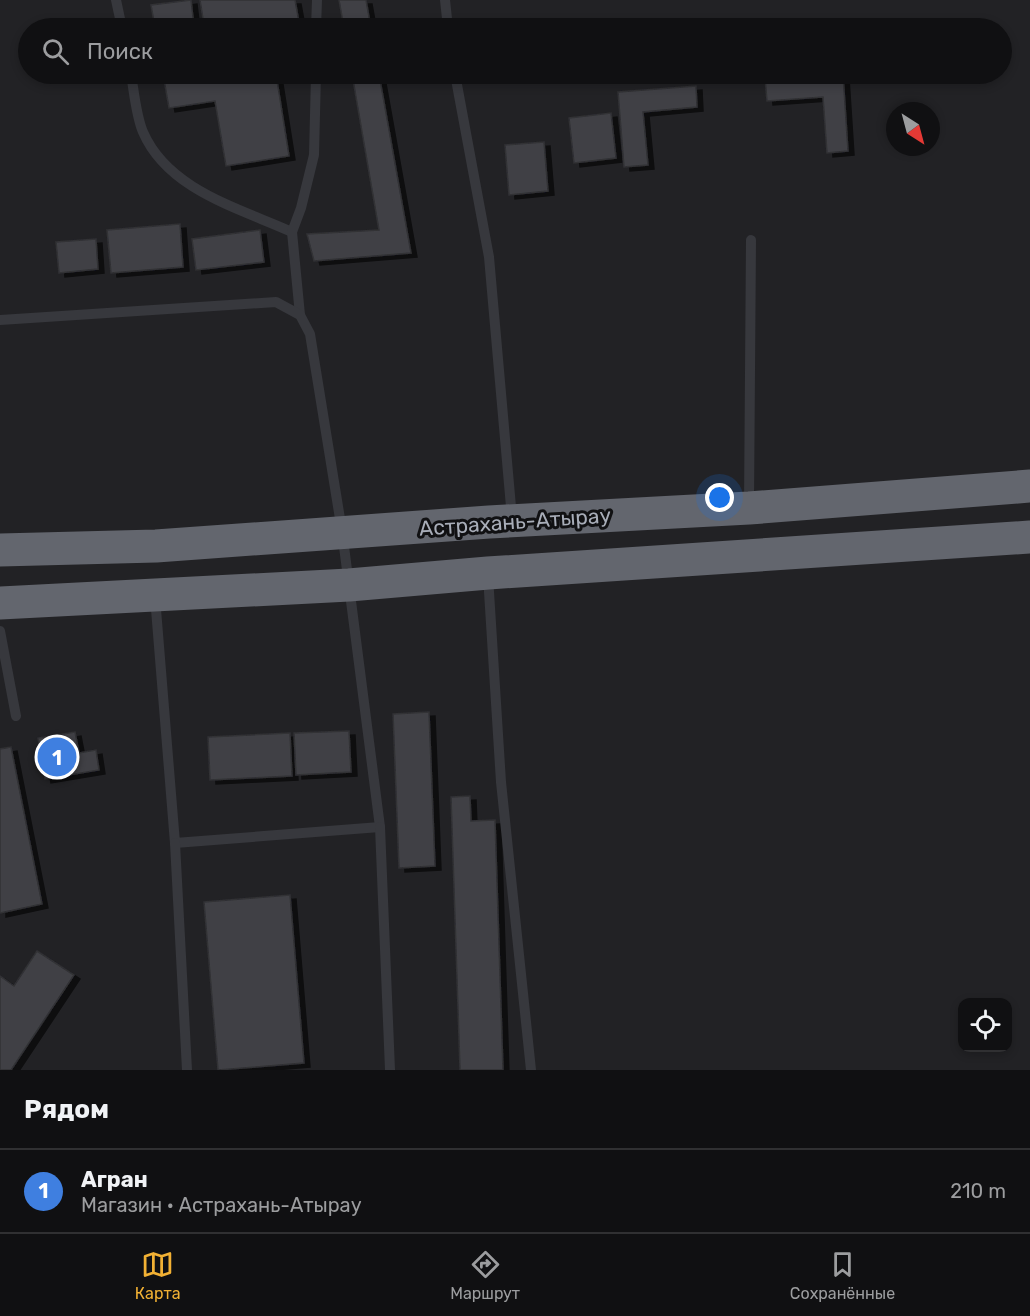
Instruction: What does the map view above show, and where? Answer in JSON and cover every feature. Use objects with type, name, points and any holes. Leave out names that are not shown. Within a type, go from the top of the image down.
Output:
[{"type":"highway","name":"Астрахань-Атырау","points":[[0,550],[156,546],[342,531],[749,508],[1030,486]]},
{"type":"highway","points":[[0,603],[349,585],[488,573],[1030,537]]},
{"type":"lane","points":[[116,0],[120,18]]},
{"type":"lane","points":[[316,18],[317,0]]},
{"type":"lane","points":[[445,0],[447,18]]},
{"type":"lane","points":[[133,84],[142,131],[154,151],[174,173],[199,192],[292,232]]},
{"type":"lane","points":[[316,84],[314,155],[301,208],[292,232],[300,315],[310,334],[342,531],[380,827],[390,1070]]},
{"type":"lane","points":[[457,84],[489,257],[513,522]]},
{"type":"lane","points":[[749,508],[751,240]]},
{"type":"lane","points":[[0,320],[276,302],[300,315]]},
{"type":"lane","points":[[488,573],[501,782],[531,1070]]},
{"type":"lane","points":[[154,594],[176,843],[187,1070]]},
{"type":"lane","points":[[0,631],[16,716]]},
{"type":"lane","points":[[176,843],[380,827]]},
{"type":"shaded area","points":[[0,0],[1030,0],[1030,1070],[0,1070]]},
{"type":"building","points":[[191,0],[193,18],[153,18],[151,5]]},
{"type":"building","points":[[200,0],[295,0],[298,18],[203,18]]},
{"type":"building","points":[[339,0],[366,0],[369,18],[342,18]]},
{"type":"building","points":[[165,84],[278,84],[289,156],[226,166],[215,101],[169,108]]},
{"type":"building","points":[[354,84],[381,84],[411,253],[314,261],[307,234],[379,230]]},
{"type":"building","points":[[766,84],[844,84],[848,151],[827,153],[823,97],[767,101]]},
{"type":"building","points":[[696,86],[697,107],[643,112],[648,165],[624,167],[618,92]]},
{"type":"building","points":[[611,113],[616,158],[574,163],[569,118]]},
{"type":"building","points":[[544,142],[548,191],[509,195],[505,145]]},
{"type":"building","points":[[180,224],[183,267],[111,273],[107,230]]},
{"type":"building","points":[[260,230],[264,262],[196,270],[192,239]]},
{"type":"building","points":[[96,239],[98,269],[59,273],[56,242]]},
{"type":"building","points":[[429,712],[435,866],[399,868],[393,714]]},
{"type":"building","points":[[349,731],[351,772],[296,775],[294,733]]},
{"type":"building","points":[[75,732],[79,753],[96,750],[99,770],[45,779],[38,738]]},
{"type":"building","points":[[290,733],[292,776],[210,780],[208,737]]},
{"type":"building","points":[[11,747],[42,904],[0,913],[0,749]]},
{"type":"building","points":[[470,796],[471,821],[495,820],[503,1070],[460,1070],[451,797]]},
{"type":"building","points":[[290,895],[304,1063],[218,1070],[204,902]]},
{"type":"building","points":[[37,951],[74,975],[11,1070],[0,1070],[0,976],[14,986]]},
{"type":"place","name":"Агран","points":[[57,757]]}]
